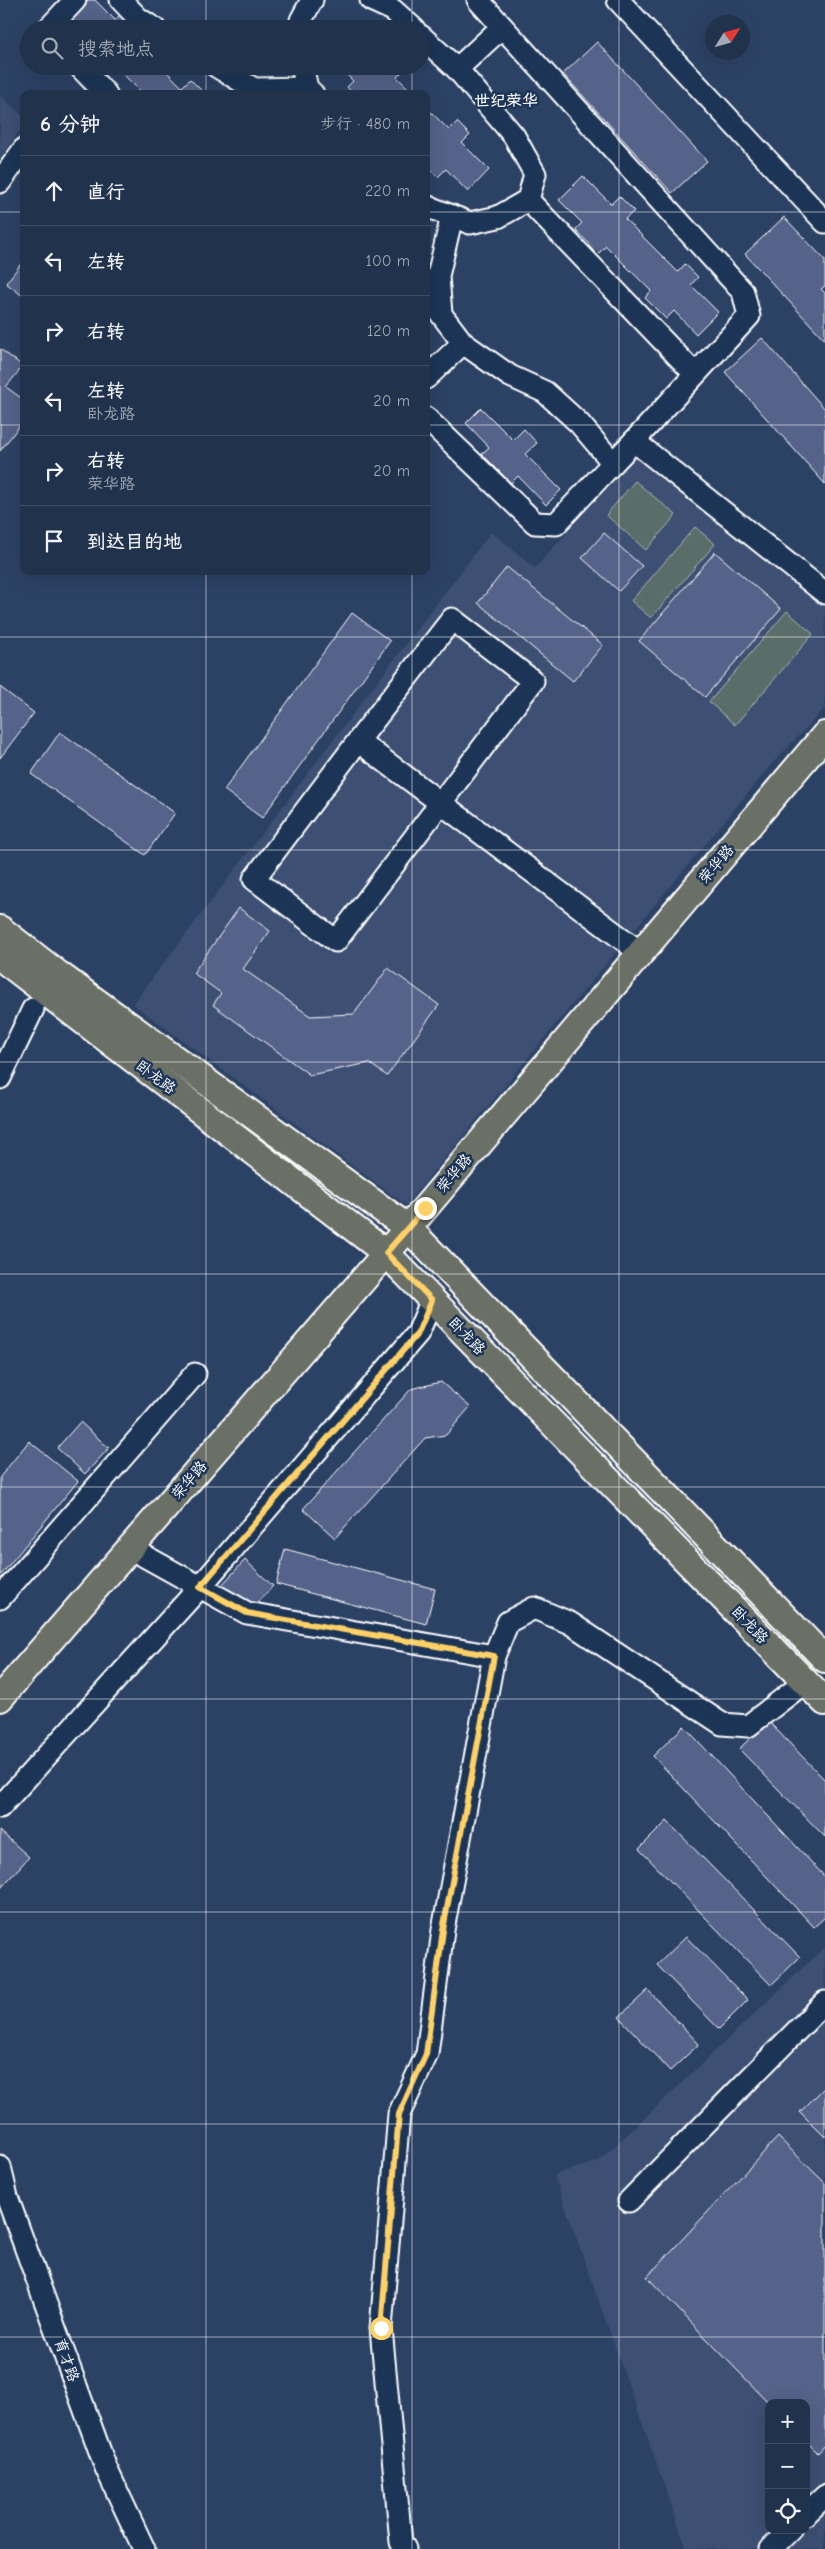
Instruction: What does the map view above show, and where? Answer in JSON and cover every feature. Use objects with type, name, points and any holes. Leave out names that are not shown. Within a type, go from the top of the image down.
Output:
[{"type":"main road","name":"荣华路","points":[[0,1698],[408,1228],[825,735]]},
{"type":"main road","name":"卧龙路","points":[[0,929],[58,974],[408,1228],[825,1659]]},
{"type":"main road","name":"卧龙路","points":[[0,957],[386,1253],[825,1702]]},
{"type":"street","points":[[56,20],[75,0]]},
{"type":"street","points":[[121,0],[141,20]]},
{"type":"street","points":[[301,20],[312,0]]},
{"type":"street","points":[[371,0],[393,10],[404,20]]},
{"type":"street","points":[[430,422],[535,523],[556,524],[749,316],[742,292],[478,0]]},
{"type":"street","points":[[618,0],[825,222]]},
{"type":"street","points":[[457,69],[502,26]]},
{"type":"street","points":[[430,44],[457,69],[514,136],[535,174],[528,200],[498,217],[470,223],[430,208]]},
{"type":"street","points":[[88,75],[102,90]]},
{"type":"street","points":[[231,75],[254,89],[282,90]]},
{"type":"street","points":[[305,75],[310,90]]},
{"type":"street","points":[[0,182],[20,154]]},
{"type":"street","points":[[528,200],[695,374]]},
{"type":"street","points":[[452,216],[438,276],[441,314],[463,343],[510,376],[545,392],[579,423],[613,463]]},
{"type":"street","points":[[430,374],[463,343]]},
{"type":"street","points":[[634,441],[825,592]]},
{"type":"street","points":[[452,619],[534,681],[336,941],[254,879],[358,741],[452,619]]},
{"type":"street","points":[[358,741],[640,953]]},
{"type":"street","points":[[0,1078],[33,1010]]},
{"type":"street","points":[[0,1807],[200,1587],[418,1333],[432,1300]]},
{"type":"street","points":[[0,1598],[195,1374]]},
{"type":"street","points":[[130,1548],[247,1613],[494,1656]]},
{"type":"street","points":[[405,2549],[401,2542],[381,2328],[399,2114],[426,2054],[443,1930],[494,1656],[508,1622],[534,1608],[570,1623],[722,1724],[748,1726],[806,1682]]},
{"type":"street","points":[[629,2202],[825,2002]]},
{"type":"street","name":"育才路","points":[[0,2167],[7,2197],[106,2468],[144,2549]]},
{"type":"street","points":[[810,2510],[825,2496]]},
{"type":"street","points":[[771,2549],[786,2534]]},
{"type":"shaded area","points":[[0,95],[20,113],[20,130],[0,159]]},
{"type":"shaded area","points":[[636,455],[825,606],[825,708],[771,765],[406,1205],[133,1004],[491,532],[535,568]]},
{"type":"shaded area","points":[[825,1947],[825,2549],[687,2549],[554,2175],[599,2161]]},
{"type":"green space","points":[[635,481],[676,515],[646,550],[606,515]]},
{"type":"green space","points":[[695,527],[715,544],[651,618],[631,601]]},
{"type":"green space","points":[[787,611],[813,634],[735,725],[709,702]]},
{"type":"building","points":[[79,0],[95,0],[115,20],[67,20],[63,16]]},
{"type":"building","points":[[123,12],[129,20],[115,20]]},
{"type":"building","points":[[597,42],[707,161],[672,193],[563,74]]},
{"type":"building","points":[[124,75],[170,75],[182,87],[190,79],[201,90],[139,90]]},
{"type":"building","points":[[347,75],[399,75],[397,77],[410,90],[350,90],[347,87],[353,81]]},
{"type":"building","points":[[430,111],[449,130],[457,122],[470,135],[462,143],[489,170],[468,192],[446,169],[438,177],[430,170]]},
{"type":"building","points":[[583,176],[611,204],[619,196],[634,211],[625,219],[678,272],[685,264],[698,277],[691,285],[718,312],[696,334],[674,311],[666,319],[645,298],[651,291],[606,246],[599,253],[575,230],[582,223],[559,200]]},
{"type":"building","points":[[784,217],[825,260],[825,286],[821,289],[825,293],[825,340],[745,254]]},
{"type":"building","points":[[20,265],[20,294],[6,283]]},
{"type":"building","points":[[762,338],[825,409],[825,484],[725,372]]},
{"type":"building","points":[[0,349],[20,364],[20,370],[6,387],[20,397],[20,425],[0,451]]},
{"type":"building","points":[[481,408],[513,440],[524,429],[537,443],[525,454],[561,490],[546,505],[518,476],[511,483],[482,454],[489,447],[466,423]]},
{"type":"building","points":[[604,533],[642,566],[619,591],[582,558]]},
{"type":"building","points":[[715,552],[781,609],[705,697],[639,641]]},
{"type":"building","points":[[507,567],[603,645],[573,681],[478,603]]},
{"type":"building","points":[[352,613],[390,641],[262,818],[224,790]]},
{"type":"building","points":[[0,687],[34,713],[0,758]]},
{"type":"building","points":[[60,732],[175,813],[145,855],[31,774]]},
{"type":"building","points":[[239,908],[270,931],[243,969],[310,1016],[354,1014],[388,968],[439,1005],[387,1076],[369,1063],[310,1075],[213,1005],[221,993],[193,973]]},
{"type":"building","points":[[441,1382],[470,1407],[446,1435],[425,1438],[335,1538],[303,1509],[411,1389]]},
{"type":"building","points":[[80,1422],[109,1448],[85,1474],[57,1448]]},
{"type":"building","points":[[29,1441],[78,1481],[0,1576],[0,1477]]},
{"type":"building","points":[[285,1549],[435,1589],[426,1624],[276,1584]]},
{"type":"building","points":[[245,1560],[273,1586],[249,1611],[221,1586]]},
{"type":"building","points":[[768,1721],[825,1780],[825,1837],[739,1749]]},
{"type":"building","points":[[684,1726],[825,1877],[825,1917],[814,1927],[653,1756]]},
{"type":"building","points":[[667,1821],[800,1957],[771,1985],[639,1849]]},
{"type":"building","points":[[0,1831],[29,1857],[0,1889]]},
{"type":"building","points":[[686,1937],[748,2000],[719,2029],[657,1965]]},
{"type":"building","points":[[648,1990],[699,2044],[670,2071],[619,2017]]},
{"type":"building","points":[[825,2087],[825,2137],[800,2112]]},
{"type":"building","points":[[778,2137],[825,2183],[825,2445],[818,2453],[810,2445],[810,2399],[765,2399],[647,2277]]},
{"type":"district","name":"世纪荣华","points":[[506,100]]},
{"type":"route","points":[[381,2328],[399,2114],[426,2054],[443,1930],[494,1656],[247,1613],[200,1587],[418,1333],[432,1300],[386,1253],[425,1208]]}]
